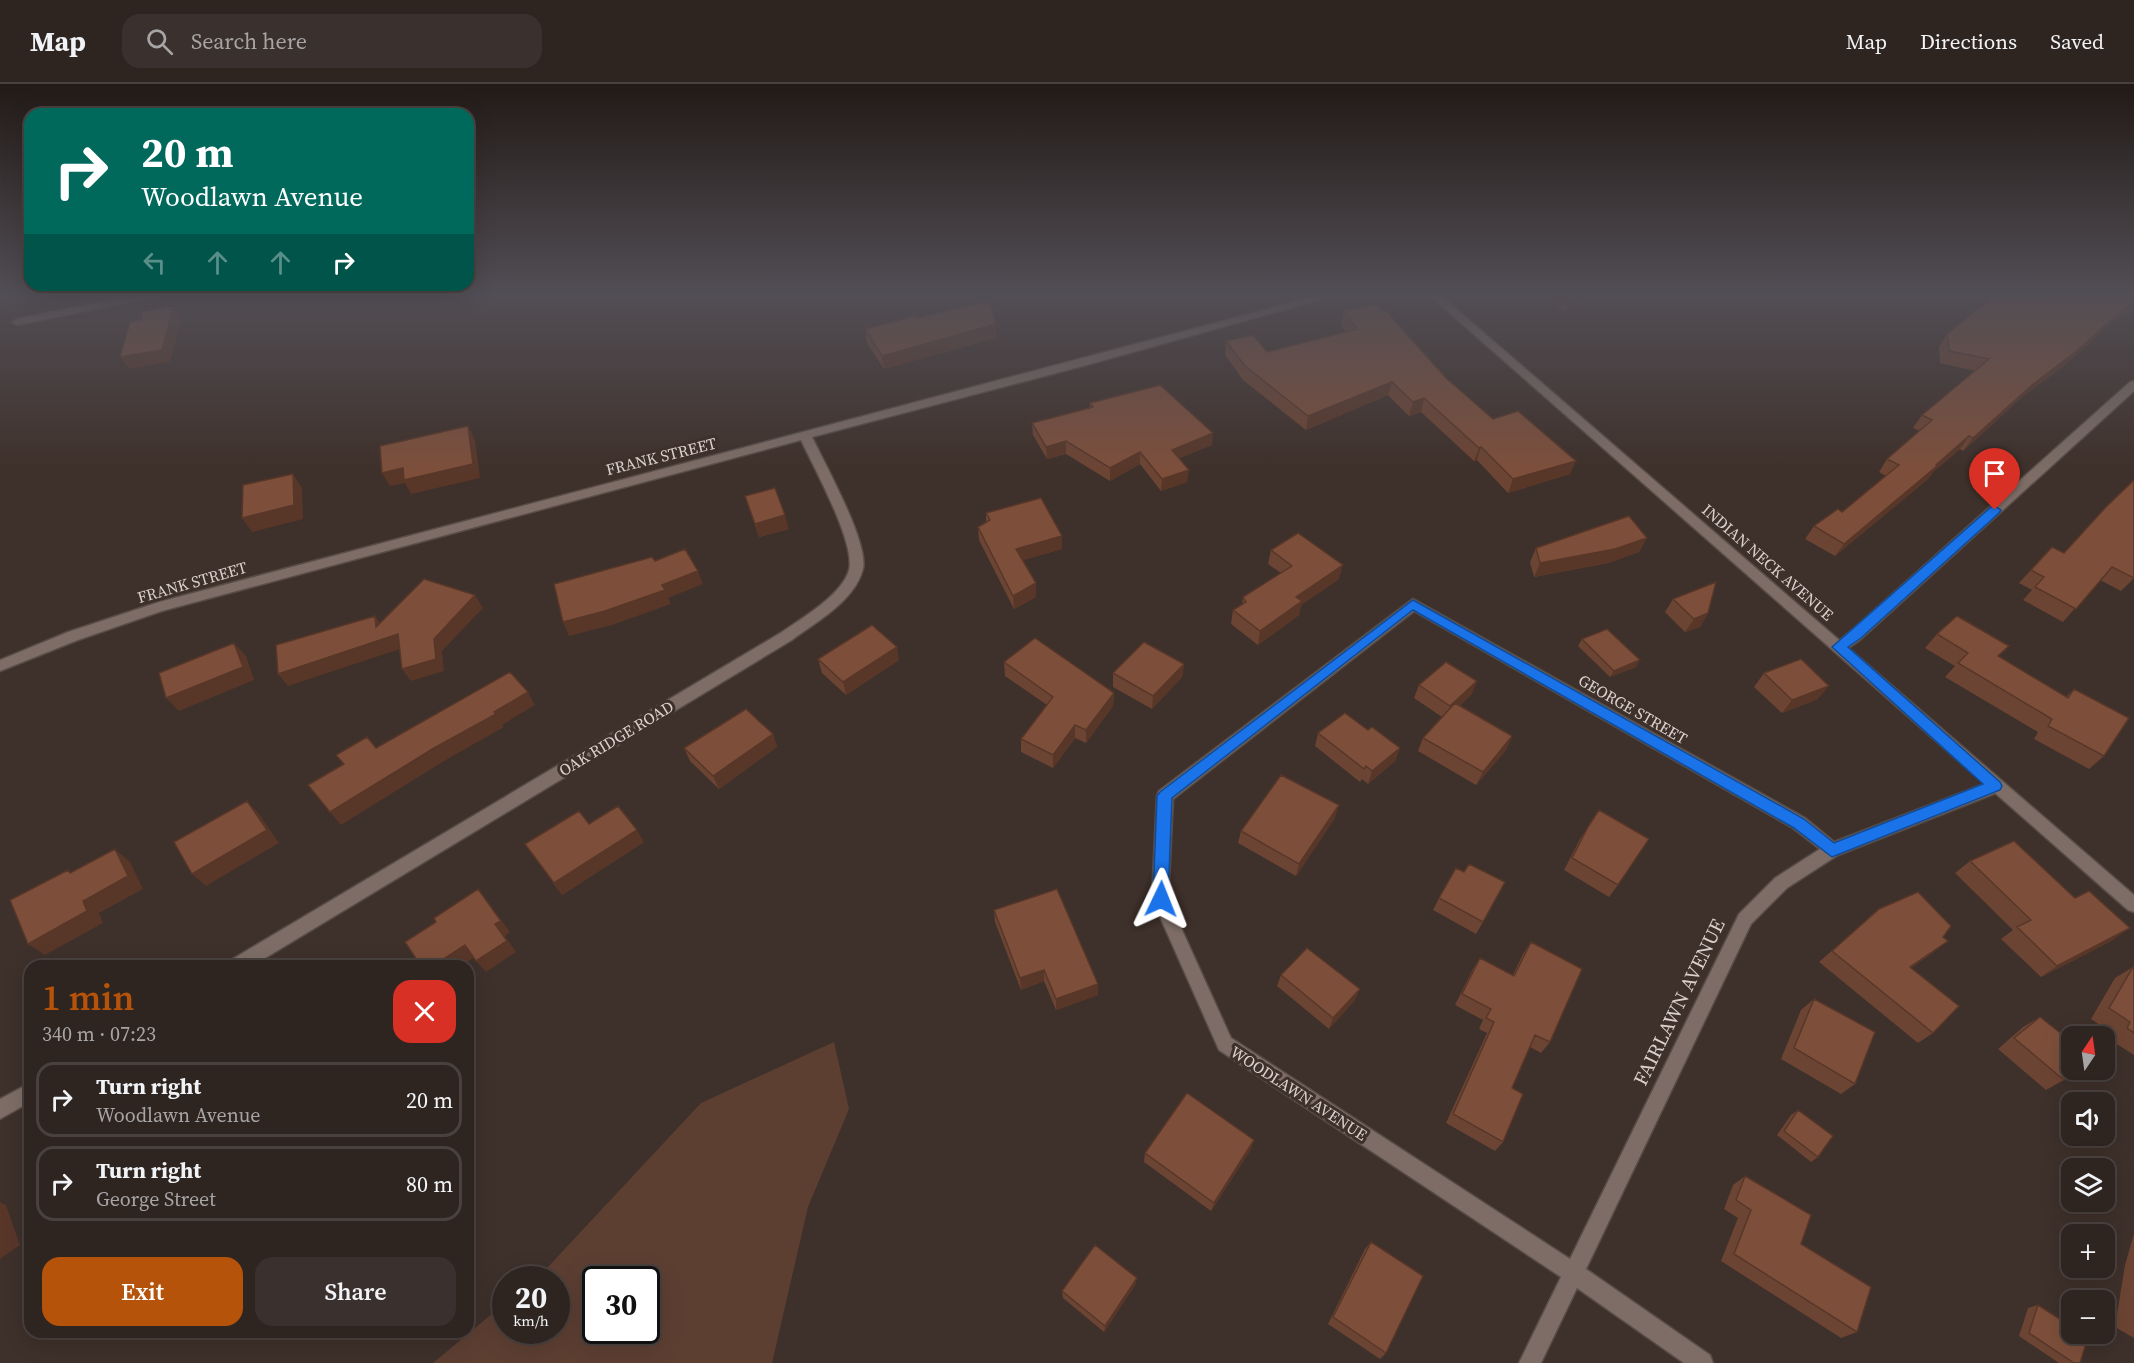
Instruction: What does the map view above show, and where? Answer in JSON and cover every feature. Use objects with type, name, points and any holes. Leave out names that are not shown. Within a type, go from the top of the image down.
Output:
[{"type":"street","name":"FRANK STREET","points":[[0,666],[73,636],[159,607],[1113,354]]},
{"type":"street","name":"INDIAN NECK AVENUE","points":[[1502,354],[2134,905]]},
{"type":"street","points":[[1839,647],[1856,635],[2134,385]]},
{"type":"street","name":"OAK RIDGE ROAD","points":[[247,960],[787,636],[825,609],[850,582],[857,567],[853,541],[805,436]]},
{"type":"street","name":"GEORGE STREET","points":[[1413,604],[1799,824],[1832,850]]},
{"type":"street","name":"WOODLAWN AVENUE","points":[[1413,604],[1165,796],[1161,899],[1225,1044],[1572,1272],[1702,1363]]},
{"type":"street","name":"FAIRLAWN AVENUE","points":[[1530,1363],[1572,1272],[1745,919],[1781,883],[1832,850],[1995,786]]},
{"type":"street","points":[[0,1110],[24,1096]]},
{"type":"shaded area","points":[[834,1042],[849,1109],[808,1207],[772,1363],[433,1363],[463,1338],[474,1338],[474,1329],[492,1314],[492,1344],[570,1344],[570,1266],[549,1266],[701,1103]]},
{"type":"building","points":[[121,354],[140,354],[120,357]]},
{"type":"building","points":[[1236,354],[1424,354],[1446,378],[1493,419],[1518,411],[1576,461],[1513,479],[1481,447],[1479,448],[1424,398],[1413,402],[1392,382],[1308,416],[1245,366]]},
{"type":"building","points":[[1962,354],[2073,354],[2032,385],[1973,438],[1969,436],[1844,544],[1814,526],[1838,509],[1842,512],[1899,465],[1887,459],[1932,420],[1922,415],[1989,359]]},
{"type":"building","points":[[1160,385],[1213,433],[1172,450],[1189,470],[1162,479],[1140,452],[1110,468],[1066,441],[1046,447],[1032,423],[1093,407],[1090,403]]},
{"type":"building","points":[[468,426],[473,464],[404,480],[403,468],[382,473],[380,446]]},
{"type":"building","points":[[293,474],[294,505],[242,518],[243,485]]},
{"type":"building","points":[[2134,480],[2134,578],[2112,567],[2076,609],[2035,587],[2044,577],[2031,570],[2052,547],[2064,553]]},
{"type":"building","points":[[775,488],[785,515],[755,524],[745,496]]},
{"type":"building","points":[[1041,498],[1062,536],[1016,549],[1036,583],[1013,596],[978,527],[990,520],[986,513]]},
{"type":"building","points":[[1629,516],[1647,538],[1615,549],[1540,563],[1536,548]]},
{"type":"building","points":[[1298,533],[1343,565],[1296,597],[1302,601],[1260,631],[1233,610],[1246,602],[1243,597],[1292,566],[1271,550]]},
{"type":"building","points":[[685,549],[698,571],[662,585],[665,590],[605,611],[563,622],[554,584],[652,557],[655,561]]},
{"type":"building","points":[[424,579],[475,595],[434,639],[436,659],[402,669],[398,634],[278,674],[276,645],[375,616],[376,627]]},
{"type":"building","points":[[1716,582],[1708,613],[1694,619],[1673,599]]},
{"type":"building","points":[[1957,616],[2009,646],[1998,656],[2068,698],[2074,689],[2129,718],[2104,756],[2048,726],[2052,719],[1958,663],[1968,653],[1937,634]]},
{"type":"building","points":[[872,625],[897,647],[843,682],[818,659]]},
{"type":"building","points":[[1607,629],[1640,660],[1614,671],[1582,639]]},
{"type":"building","points":[[1035,638],[1114,693],[1086,730],[1075,725],[1053,755],[1021,739],[1053,697],[1004,662]]},
{"type":"building","points":[[1144,642],[1184,664],[1153,696],[1113,673]]},
{"type":"building","points":[[234,643],[243,667],[166,698],[159,673]]},
{"type":"building","points":[[1801,659],[1829,686],[1792,700],[1764,673]]},
{"type":"building","points":[[1446,662],[1477,681],[1450,706],[1419,685]]},
{"type":"building","points":[[510,672],[528,692],[494,712],[496,714],[434,748],[330,812],[308,785],[344,764],[336,755],[367,737],[376,748]]},
{"type":"building","points":[[1455,703],[1512,736],[1483,772],[1423,738]]},
{"type":"building","points":[[746,709],[773,734],[713,776],[684,748]]},
{"type":"building","points":[[1345,713],[1368,730],[1372,727],[1400,748],[1372,771],[1366,766],[1364,769],[1318,733]]},
{"type":"building","points":[[1281,775],[1339,805],[1299,864],[1241,831]]},
{"type":"building","points":[[247,801],[267,830],[192,874],[174,842]]},
{"type":"building","points":[[618,806],[637,830],[554,883],[525,844],[579,811],[589,824]]},
{"type":"building","points":[[1599,810],[1649,839],[1618,885],[1572,858]]},
{"type":"building","points":[[2014,841],[2075,898],[2089,891],[2130,928],[2057,966],[2017,927],[2031,920],[1970,861]]},
{"type":"building","points":[[115,849],[128,876],[83,901],[87,911],[28,944],[10,900],[68,870],[70,873]]},
{"type":"building","points":[[1469,864],[1505,882],[1483,922],[1439,898],[1456,868],[1464,872]]},
{"type":"building","points":[[478,889],[501,921],[495,924],[507,941],[476,961],[465,945],[442,960],[417,960],[405,942],[436,922],[434,918]]},
{"type":"building","points":[[1057,889],[1098,984],[1056,999],[1044,970],[1020,978],[994,910]]},
{"type":"building","points":[[1918,892],[1951,926],[1943,937],[1948,941],[1910,967],[1959,1006],[1933,1033],[1832,951],[1879,909]]},
{"type":"building","points":[[1531,942],[1582,969],[1550,1042],[1535,1035],[1512,1088],[1523,1094],[1503,1142],[1453,1114],[1494,1022],[1486,1018],[1491,1009],[1462,994],[1480,958],[1514,976]]},
{"type":"building","points":[[1307,948],[1360,989],[1333,1018],[1281,975]]},
{"type":"building","points":[[2133,967],[2134,1033],[2127,1028],[2130,1022],[2109,1008]]},
{"type":"building","points":[[1814,999],[1875,1032],[1855,1084],[1794,1048]]},
{"type":"building","points":[[2040,1017],[2061,1033],[2061,1077],[2014,1038]]},
{"type":"building","points":[[1187,1093],[1254,1140],[1214,1203],[1145,1153]]},
{"type":"building","points":[[1798,1110],[1833,1136],[1818,1157],[1784,1131]]},
{"type":"building","points":[[1745,1176],[1811,1215],[1801,1244],[1871,1287],[1857,1332],[1734,1254],[1751,1210],[1736,1200]]},
{"type":"building","points":[[1371,1242],[1423,1276],[1386,1353],[1333,1317]]},
{"type":"building","points":[[1095,1245],[1137,1278],[1105,1326],[1062,1291]]},
{"type":"building","points":[[2038,1305],[2061,1320],[2061,1344],[2086,1344],[2080,1363],[2074,1363],[2029,1333]]},
{"type":"route","points":[[1161,899],[1165,796],[1413,604],[1799,824],[1832,850],[1995,786],[1839,647],[1856,635],[1995,510]]}]
